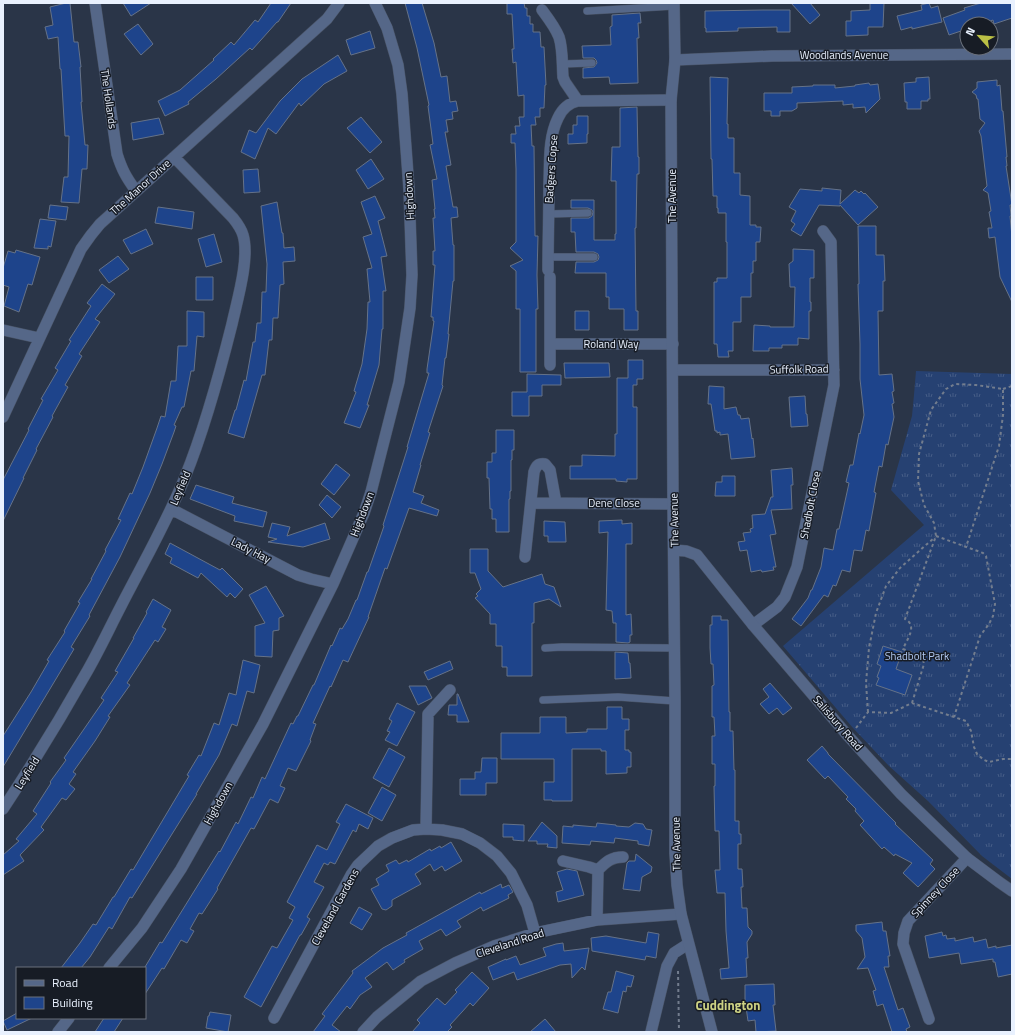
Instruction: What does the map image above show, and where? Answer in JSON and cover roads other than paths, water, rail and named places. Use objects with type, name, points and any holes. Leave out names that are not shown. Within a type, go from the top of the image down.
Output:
[{"type":"street","name":"The Hollands","points":[[95,3],[117,154],[126,178],[136,191]]},
{"type":"street","name":"The Manor Drive","points":[[3,417],[81,249],[90,235],[136,191],[327,19],[339,3]]},
{"type":"street","name":"Highdown","points":[[111,967],[142,928],[181,869],[263,724],[333,584],[371,492],[399,382],[410,308],[412,275],[409,189],[402,94],[398,65],[386,28],[375,3]]},
{"type":"street","name":"The Avenue","points":[[674,4],[675,60],[671,100],[675,853],[677,886],[681,914],[712,1032]]},
{"type":"street","points":[[542,10],[559,37],[561,45],[563,78],[578,101],[671,100]]},
{"type":"street","name":"Woodlands Avenue","points":[[675,60],[772,56],[1012,54]]},
{"type":"street","name":"Badgers Copse","points":[[550,344],[548,214],[550,152],[554,126],[558,116],[564,108],[571,103],[578,101]]},
{"type":"street","name":"Leyfield","points":[[3,809],[85,675],[171,509],[190,465],[212,399],[227,345],[240,289],[245,258],[243,236],[240,227],[222,205],[174,157]]},
{"type":"street","name":"Suffolk Road","points":[[673,370],[834,370],[831,242],[822,231]]},
{"type":"street","points":[[3,330],[39,338]]},
{"type":"street","points":[[550,344],[550,364]]},
{"type":"street","name":"Roland Way","points":[[550,344],[673,344]]},
{"type":"street","name":"Shadbolt Close","points":[[753,625],[777,607],[785,597],[797,567],[834,385],[834,370]]},
{"type":"street","points":[[525,557],[534,472],[538,465],[545,464],[550,470],[556,503]]},
{"type":"street","name":"Dene Close","points":[[530,503],[673,504]]},
{"type":"street","name":"Lady Hay","points":[[171,509],[298,575],[333,584]]},
{"type":"street","name":"Salisbury Road","points":[[674,550],[686,551],[697,556],[753,625],[849,737],[901,794],[967,858],[1012,891]]},
{"type":"street","points":[[426,829],[428,714],[450,690]]},
{"type":"street","name":"Cleveland Gardens","points":[[274,1018],[351,875],[358,865],[378,846],[392,838],[413,830],[426,829],[462,834],[480,843],[498,856],[510,873],[527,905],[535,933]]},
{"type":"street","points":[[597,920],[598,870],[606,861],[623,857]]},
{"type":"street","name":"Spinney Close","points":[[929,1019],[904,944],[904,934],[908,921],[967,858]]},
{"type":"street","points":[[563,860],[598,870]]},
{"type":"street","name":"Cleveland Road","points":[[364,1032],[377,1016],[421,981],[455,963],[494,946],[535,933],[597,920],[681,914]]},
{"type":"street","points":[[651,1032],[666,966],[674,953],[688,944]]},
{"type":"street","points":[[58,1032],[68,1019]]},
{"type":"lane","points":[[587,11],[674,4]]},
{"type":"lane","points":[[562,64],[592,62]]},
{"type":"lane","points":[[548,214],[588,213]]},
{"type":"lane","points":[[548,257],[594,257]]},
{"type":"lane","points":[[545,648],[674,648]]},
{"type":"lane","points":[[543,700],[618,697],[675,701]]},
{"type":"district","name":"Cuddington","points":[[728,1005]]},
{"type":"park label","name":"Shadbolt Park","points":[[917,656]]}]
